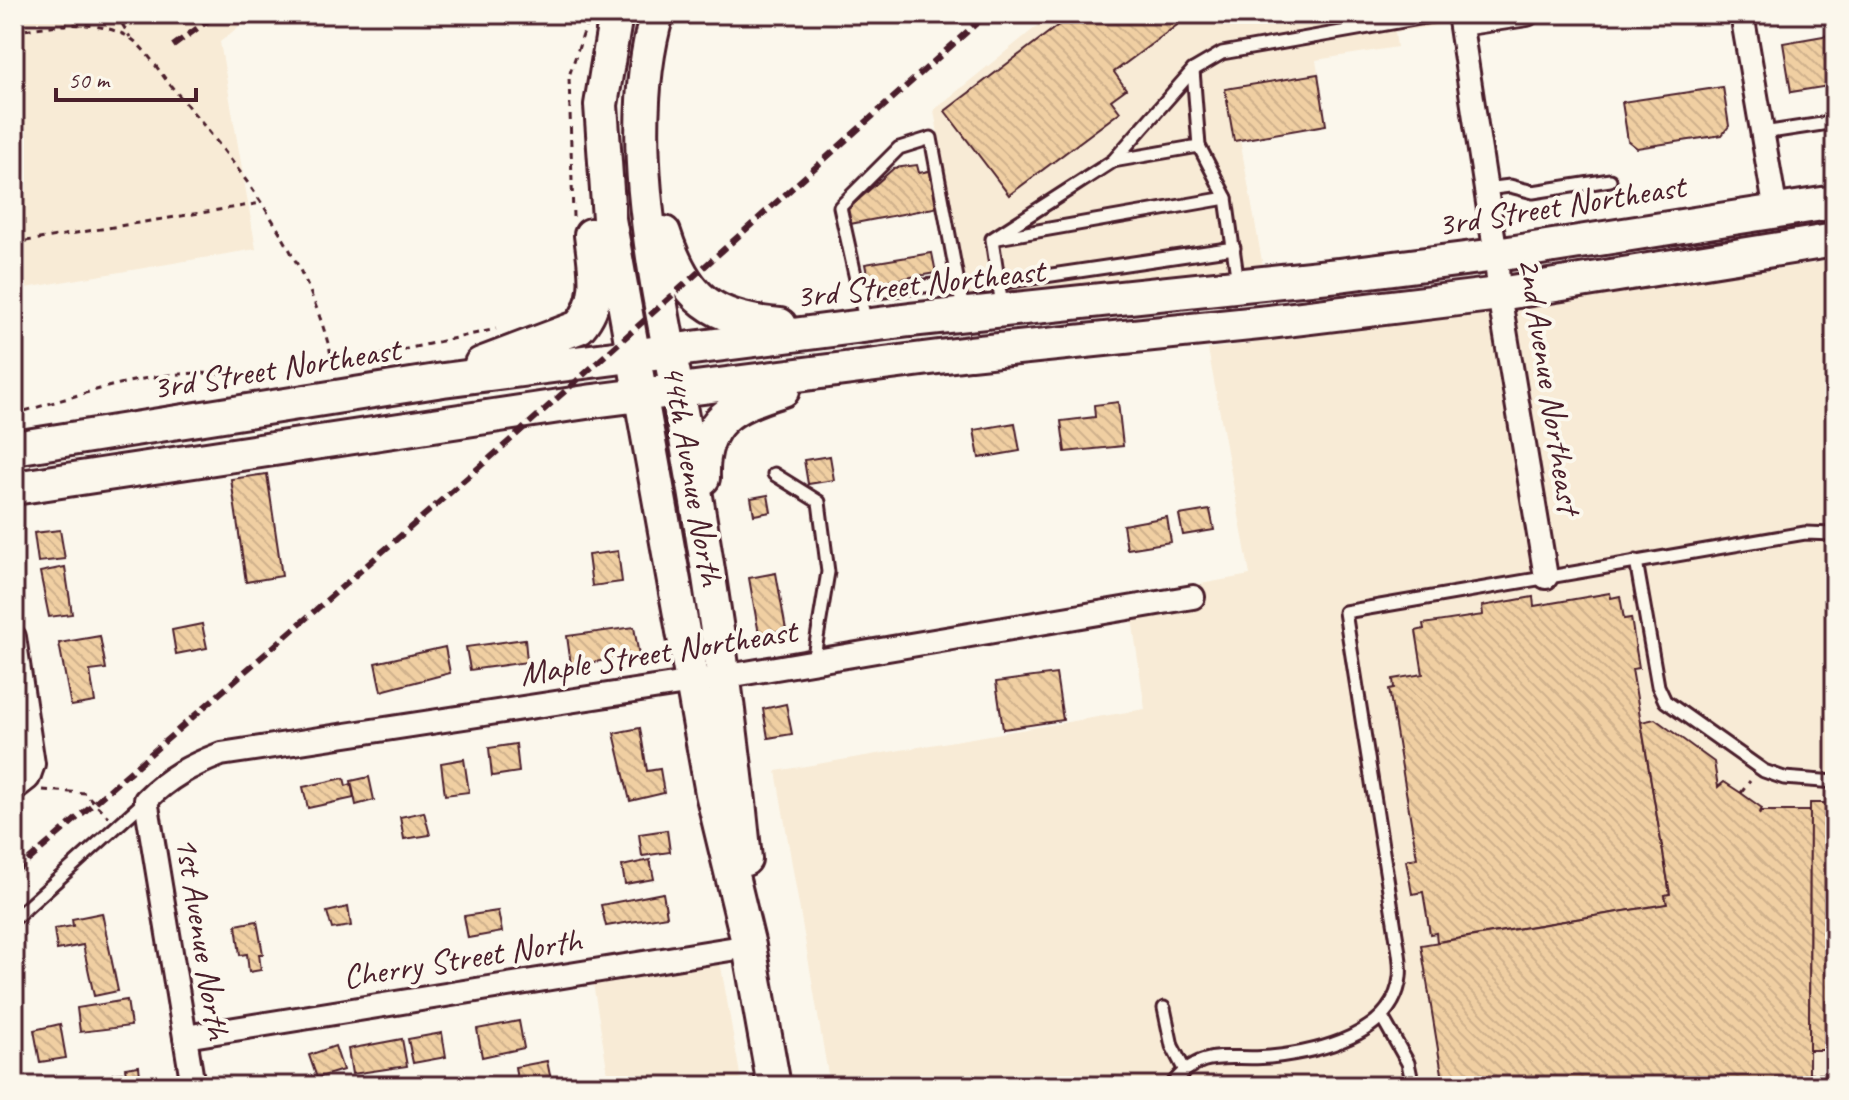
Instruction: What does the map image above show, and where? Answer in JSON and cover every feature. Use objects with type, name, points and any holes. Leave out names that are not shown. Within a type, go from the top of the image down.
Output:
[{"type":"main road","name":"44th Avenue North","points":[[616,14],[601,105],[603,171],[640,395],[707,680]]},
{"type":"main road","name":"44th Avenue North","points":[[657,14],[643,79],[641,135],[648,213],[714,617],[707,680],[712,793],[749,946],[774,1086]]},
{"type":"main road","points":[[450,379],[512,350],[579,327],[594,305],[596,277],[585,176],[584,92],[592,61],[608,50]]},
{"type":"main road","points":[[641,135],[655,206],[673,259],[692,291],[708,307],[731,317],[758,323],[867,325]]},
{"type":"main road","name":"3rd Street Northeast","points":[[14,448],[337,380],[450,379],[964,315],[1000,297],[1239,287],[1496,255],[1835,202]]},
{"type":"main road","points":[[14,488],[676,390],[1499,294],[1835,240]]},
{"type":"main road","points":[[714,617],[703,461],[706,443],[720,419],[751,401],[796,386],[947,356]]},
{"type":"street","points":[[1454,17],[1527,14]]},
{"type":"street","points":[[1742,14],[1776,212]]},
{"type":"street","name":"2nd Avenue Northeast","points":[[1454,17],[1486,189],[1499,294],[1546,577]]},
{"type":"street","name":"Maple Street Northeast","points":[[146,800],[168,778],[188,766],[221,754],[707,680],[1193,597]]},
{"type":"street","points":[[14,640],[33,764],[26,784]]},
{"type":"street","name":"1st Avenue North","points":[[146,800],[193,1086]]},
{"type":"street","name":"Cherry Street North","points":[[185,1037],[749,946]]},
{"type":"lane","points":[[992,239],[1113,161],[1193,70],[1222,53],[1454,17]]},
{"type":"lane","points":[[1193,70],[1199,146],[1226,198],[1239,287]]},
{"type":"lane","points":[[1763,133],[1835,122]]},
{"type":"lane","points":[[867,325],[840,207],[899,148],[931,138],[964,315]]},
{"type":"lane","points":[[1113,161],[1199,146]]},
{"type":"lane","points":[[1486,189],[1510,186],[1533,192],[1610,180]]},
{"type":"lane","points":[[992,239],[1226,198]]},
{"type":"lane","points":[[992,239],[1000,297],[1234,248]]},
{"type":"lane","points":[[860,294],[957,282]]},
{"type":"lane","points":[[774,474],[819,502],[828,572],[813,662]]},
{"type":"lane","points":[[1171,1086],[1184,1069],[1213,1057],[1270,1057],[1316,1049],[1355,1035],[1382,1017],[1396,995],[1400,968],[1345,612],[1805,533],[1835,534]]},
{"type":"lane","points":[[1636,561],[1658,686],[1665,701],[1764,771],[1784,778],[1835,782]]},
{"type":"lane","points":[[14,919],[146,800]]},
{"type":"lane","points":[[1164,1008],[1172,1046],[1184,1069]]},
{"type":"lane","points":[[1382,1017],[1408,1063],[1413,1086]]},
{"type":"path","points":[[116,14],[130,37],[224,148],[276,223],[316,300],[337,380]]},
{"type":"path","points":[[574,223],[568,141],[569,76],[590,14]]},
{"type":"path","points":[[14,32],[47,26],[97,26],[130,37]]},
{"type":"path","points":[[14,243],[262,203]]},
{"type":"path","points":[[14,414],[126,383],[178,374],[337,380],[504,328]]},
{"type":"path","points":[[26,784],[55,794],[78,790],[85,793],[117,826]]},
{"type":"shaded area","points":[[14,14],[254,14],[220,42],[256,249],[14,290]]},
{"type":"shaded area","points":[[1052,14],[1439,14],[1441,25],[1395,32],[1397,47],[1316,60],[1326,125],[1240,140],[1264,272],[966,299],[934,110]]},
{"type":"shaded area","points":[[1835,260],[1835,1086],[830,1086],[776,771],[1145,709],[1129,597],[1250,575],[1208,349],[1455,317]]},
{"type":"shaded area","points":[[716,938],[742,1086],[610,1086],[589,959]]},
{"type":"building","points":[[1073,14],[1225,14],[1184,20],[1114,72],[1126,89],[1111,100],[1120,112],[1009,195],[945,111]]},
{"type":"building","points":[[1835,34],[1835,85],[1791,92],[1783,43]]},
{"type":"building","points":[[1318,74],[1326,125],[1234,141],[1225,89]]},
{"type":"building","points":[[1723,87],[1729,126],[1722,135],[1637,148],[1628,141],[1622,102]]},
{"type":"building","points":[[917,165],[919,173],[933,170],[939,207],[850,224],[848,209],[894,168]]},
{"type":"building","points":[[932,253],[936,273],[869,284],[865,264]]},
{"type":"building","points":[[1118,402],[1123,446],[1065,452],[1061,421],[1095,417],[1094,405]]},
{"type":"building","points":[[1015,423],[1020,451],[979,458],[974,430]]},
{"type":"building","points":[[830,456],[834,480],[808,484],[804,460]]},
{"type":"building","points":[[267,474],[282,576],[246,582],[231,479]]},
{"type":"building","points":[[768,495],[771,512],[754,515],[751,498]]},
{"type":"building","points":[[1210,510],[1214,530],[1183,535],[1179,515]]},
{"type":"building","points":[[1167,517],[1171,542],[1127,549],[1123,525]]},
{"type":"building","points":[[60,530],[65,559],[38,562],[34,533]]},
{"type":"building","points":[[618,551],[622,582],[592,586],[588,555]]},
{"type":"building","points":[[65,567],[72,614],[49,617],[40,572]]},
{"type":"building","points":[[776,573],[786,630],[759,634],[749,578]]},
{"type":"building","points":[[1610,593],[1611,598],[1620,596],[1624,619],[1631,618],[1639,668],[1632,669],[1670,894],[1665,895],[1667,904],[1437,942],[1436,933],[1430,934],[1423,892],[1412,894],[1406,860],[1417,858],[1389,689],[1394,688],[1393,679],[1423,674],[1416,631],[1424,629],[1423,624],[1483,615],[1482,606],[1533,597],[1534,606]]},
{"type":"building","points":[[202,624],[207,648],[176,654],[172,630]]},
{"type":"building","points":[[634,627],[639,656],[571,665],[567,636]]},
{"type":"building","points":[[100,636],[106,669],[90,671],[95,702],[71,706],[59,643]]},
{"type":"building","points":[[525,639],[527,662],[470,670],[466,647]]},
{"type":"building","points":[[445,647],[450,673],[381,691],[375,663]]},
{"type":"building","points":[[1056,674],[1063,720],[1003,729],[996,682]]},
{"type":"building","points":[[786,704],[792,734],[768,738],[763,709]]},
{"type":"building","points":[[1655,719],[1714,762],[1718,787],[1724,782],[1741,793],[1762,808],[1759,815],[1762,811],[1810,811],[1809,1074],[1835,1074],[1835,1086],[1444,1086],[1421,945],[1667,904],[1665,895],[1670,894],[1641,722]]},
{"type":"building","points":[[640,728],[647,771],[660,769],[664,793],[630,801],[614,733]]},
{"type":"building","points":[[516,744],[519,772],[492,776],[489,748]]},
{"type":"building","points":[[464,759],[469,792],[445,795],[441,763]]},
{"type":"building","points":[[369,777],[374,800],[356,805],[351,781]]},
{"type":"building","points":[[344,778],[346,786],[351,784],[354,798],[308,808],[303,787]]},
{"type":"building","points":[[1810,803],[1835,803],[1835,1050],[1809,1050]]},
{"type":"building","points":[[424,812],[430,835],[404,839],[400,817]]},
{"type":"building","points":[[667,830],[670,852],[642,856],[639,834]]},
{"type":"building","points":[[650,860],[654,879],[625,884],[622,866]]},
{"type":"building","points":[[663,893],[667,916],[606,926],[601,905]]},
{"type":"building","points":[[348,907],[351,926],[332,929],[327,912]]},
{"type":"building","points":[[498,911],[502,932],[468,938],[464,916]]},
{"type":"building","points":[[102,913],[118,991],[94,996],[83,945],[57,950],[54,929],[73,926],[72,919]]},
{"type":"building","points":[[257,921],[263,954],[259,954],[261,970],[249,972],[247,954],[240,955],[236,925]]},
{"type":"building","points":[[127,1000],[131,1026],[80,1032],[77,1008]]},
{"type":"building","points":[[519,1021],[524,1048],[482,1057],[477,1029]]},
{"type":"building","points":[[60,1024],[66,1058],[40,1062],[34,1030]]},
{"type":"building","points":[[442,1033],[446,1057],[413,1063],[408,1039]]},
{"type":"building","points":[[402,1039],[407,1066],[352,1074],[348,1049]]},
{"type":"building","points":[[335,1046],[343,1070],[317,1078],[309,1055]]},
{"type":"building","points":[[547,1061],[552,1085],[518,1086],[515,1067]]},
{"type":"building","points":[[139,1066],[141,1086],[114,1086],[113,1074],[126,1073],[125,1068]]},
{"type":"railway","points":[[173,46],[217,14]]},
{"type":"railway","points":[[14,873],[507,443],[987,14]]}]
